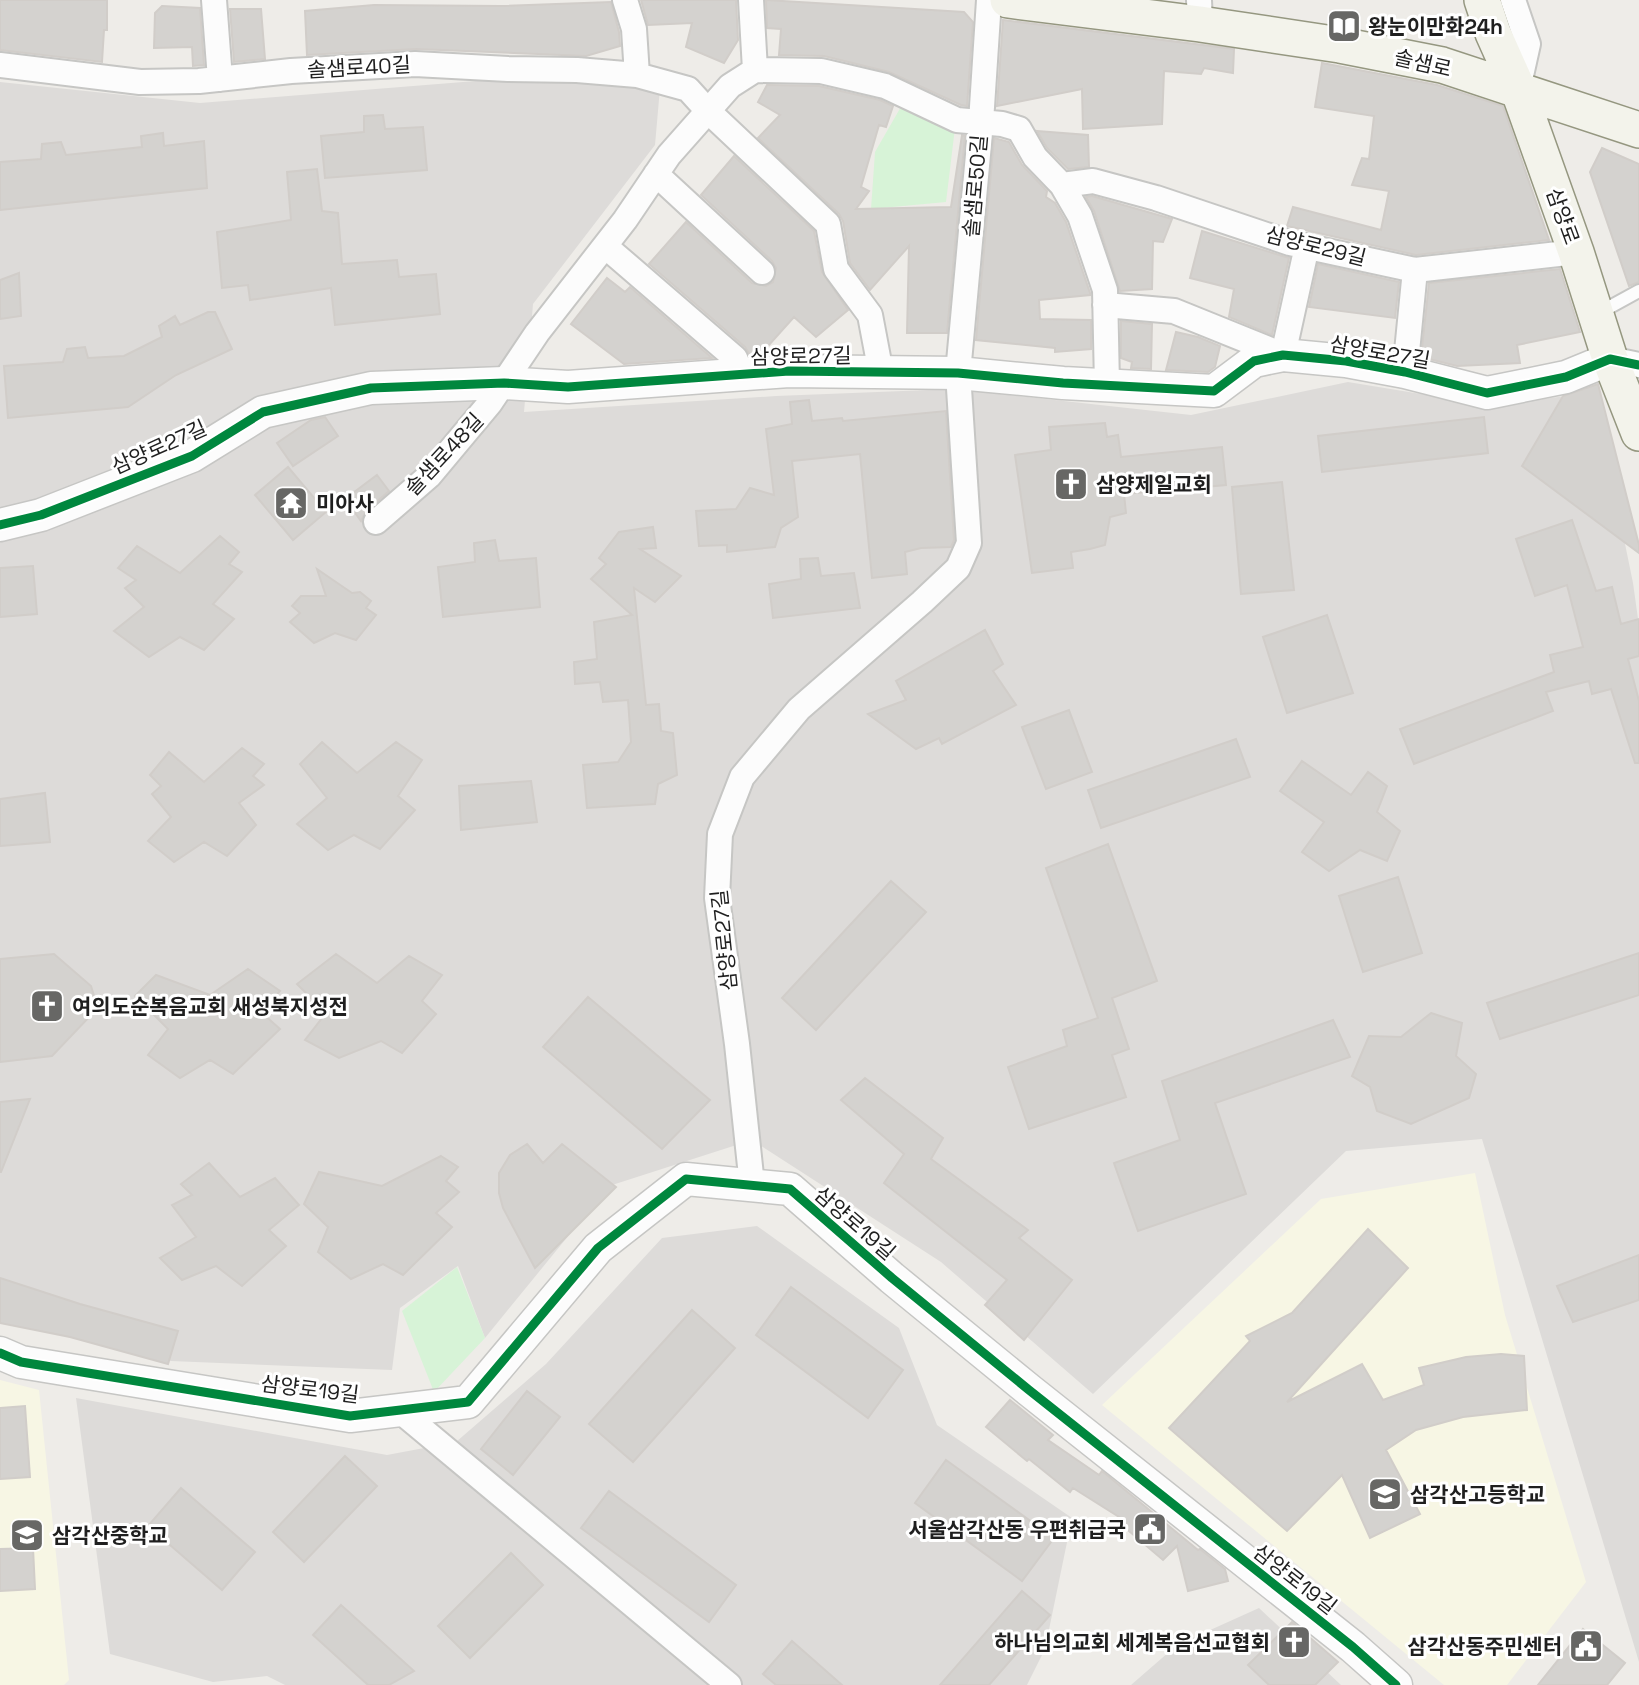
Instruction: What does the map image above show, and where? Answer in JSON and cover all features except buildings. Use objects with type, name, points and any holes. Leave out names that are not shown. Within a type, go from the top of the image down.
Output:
[{"type":"main road","name":"솔샘로","points":[[1008,0],[1200,12],[1340,45],[1442,65],[1639,130]]},
{"type":"main road","name":"삼양로","points":[[1482,0],[1493,33],[1518,89],[1597,314],[1625,362],[1639,433]]},
{"type":"street","points":[[214,0],[219,79]]},
{"type":"street","points":[[625,0],[634,29],[636,75]]},
{"type":"street","points":[[751,0],[755,70],[821,71],[885,86],[957,120],[1002,124],[1019,129],[1035,157],[1062,185],[1080,216],[1105,290],[1107,385]]},
{"type":"street","name":"솔샘로50길","points":[[958,373],[981,122],[989,0]]},
{"type":"street","points":[[1513,0],[1528,44],[1518,89]]},
{"type":"street","name":"솔샘로40길","points":[[0,65],[140,82],[219,79],[291,71],[415,64],[577,70],[636,75],[688,89],[708,111]]},
{"type":"street","name":"솔샘로48길","points":[[376,522],[429,476],[490,402],[537,333],[605,246],[669,155],[730,86],[755,70]]},
{"type":"street","points":[[708,111],[828,224],[836,269],[870,315],[881,373]]},
{"type":"street","points":[[656,174],[762,272]]},
{"type":"street","name":"삼양로29길","points":[[1062,185],[1093,181],[1156,198],[1290,243],[1415,270],[1576,252]]},
{"type":"street","points":[[605,246],[735,358],[742,374]]},
{"type":"street","points":[[1283,355],[1307,246]]},
{"type":"street","name":"삼양로27길","points":[[1405,372],[1415,270]]},
{"type":"street","name":"삼양로27길","points":[[1105,305],[1174,311],[1283,355],[1346,361],[1405,372],[1487,393],[1625,362]]},
{"type":"street","name":"삼양로27길","points":[[0,526],[41,515],[192,456],[263,412],[371,388],[503,383],[568,387],[789,371],[958,373],[1214,391],[1254,361],[1283,355]]},
{"type":"street","name":"삼양로27길","points":[[752,1185],[737,1044],[717,898],[720,834],[742,777],[799,709],[958,568],[969,542],[958,373]]},
{"type":"street","name":"삼양로19길","points":[[0,1353],[21,1362],[350,1416],[468,1402],[598,1248],[686,1179],[790,1189],[902,1287],[1353,1647],[1396,1685]]},
{"type":"street","points":[[399,1410],[729,1685]]},
{"type":"lane","points":[[1597,314],[1639,290]]},
{"type":"shaded area","points":[[602,71],[660,88],[655,145],[533,304],[524,412],[776,396],[954,389],[1191,415],[1348,382],[1494,406],[1594,392],[1633,583],[1639,626],[1639,1662],[1482,1139],[1346,1151],[1093,1394],[941,1262],[752,1140],[609,1186],[485,1338],[458,1266],[400,1308],[392,1370],[171,1361],[0,1305],[0,82],[200,103]]},
{"type":"shaded area","name":"삼각산고등학교","points":[[1475,1173],[1505,1315],[1586,1582],[1507,1685],[1444,1685],[1102,1405],[1321,1199]]},
{"type":"shaded area","points":[[757,1226],[899,1328],[937,1425],[1072,1518],[1045,1649],[1027,1685],[285,1685],[267,1676],[213,1682],[110,1654],[76,1398],[387,1455],[456,1442],[546,1364],[662,1238]]},
{"type":"shaded area","name":"삼각산중학교","points":[[0,1380],[39,1390],[69,1680],[64,1685],[0,1685]]},
{"type":"shaded area","points":[[1259,1608],[1341,1685],[1131,1685],[1177,1645]]},
{"type":"green space","points":[[902,105],[955,128],[946,202],[871,209],[875,152]]},
{"type":"green space","points":[[457,1267],[485,1338],[434,1392],[402,1311]]},
{"type":"cycle path","points":[[0,525],[41,515],[192,456],[263,412],[371,388],[504,383],[568,387],[789,371],[958,373],[1063,383],[1214,391],[1254,361],[1283,355],[1346,361],[1405,372],[1487,393],[1566,377],[1610,359],[1639,365]]},
{"type":"cycle path","points":[[0,1353],[21,1362],[350,1416],[468,1402],[598,1248],[686,1179],[790,1189],[892,1278],[1353,1647],[1396,1685]]},
{"type":"place","name":"왕눈이만화24h","points":[[1344,26]]},
{"type":"place","name":"삼양제일교회","points":[[1071,484]]},
{"type":"place","name":"미아사","points":[[291,503]]},
{"type":"place","name":"여의도순복음교회 새성북지성전","points":[[47,1006]]},
{"type":"place","name":"삼각산고등학교","points":[[1385,1494]]},
{"type":"place","name":"서울삼각산동 우편취급국","points":[[1150,1529]]},
{"type":"place","name":"삼각산중학교","points":[[27,1535]]},
{"type":"place","name":"하나님의교회 세계복음선교협회","points":[[1294,1642]]},
{"type":"place","name":"삼각산동주민센터","points":[[1586,1646]]}]
